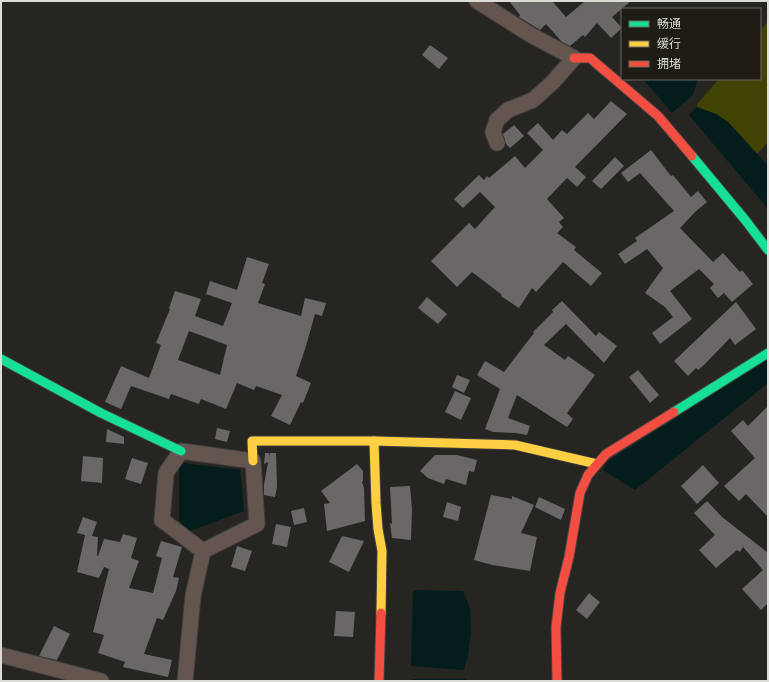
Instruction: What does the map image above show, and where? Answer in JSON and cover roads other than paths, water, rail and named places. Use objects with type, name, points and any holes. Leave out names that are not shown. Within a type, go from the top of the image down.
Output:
[{"type":"street","points":[[477,1],[531,35],[574,58],[590,58],[658,116],[768,250]]},
{"type":"street","points":[[497,143],[493,132],[497,120],[508,110],[533,100],[553,82],[574,58]]},
{"type":"street","points":[[557,681],[556,627],[560,593],[569,557],[580,493],[588,475],[606,454],[768,353]]},
{"type":"street","points":[[1,359],[101,413],[181,450],[253,461]]},
{"type":"street","points":[[203,551],[257,524],[252,441],[374,441],[515,445],[597,464]]},
{"type":"street","points":[[374,441],[376,503],[378,529],[382,551],[379,681]]},
{"type":"street","points":[[181,450],[166,473],[162,520],[203,551]]},
{"type":"street","points":[[185,681],[193,596],[203,551]]},
{"type":"street","points":[[1,655],[101,681]]},
{"type":"water","points":[[644,80],[698,80],[693,95],[672,113]]},
{"type":"water","points":[[697,107],[716,114],[728,122],[768,166],[768,209],[689,115]]},
{"type":"water","points":[[768,359],[768,383],[635,490],[603,470],[608,461]]},
{"type":"water","points":[[183,463],[240,470],[244,511],[187,532],[179,520],[179,469]]},
{"type":"water","points":[[413,590],[463,591],[470,608],[471,632],[468,656],[464,670],[411,666]]},
{"type":"water","points":[[413,679],[466,679],[467,681],[413,681]]}]
